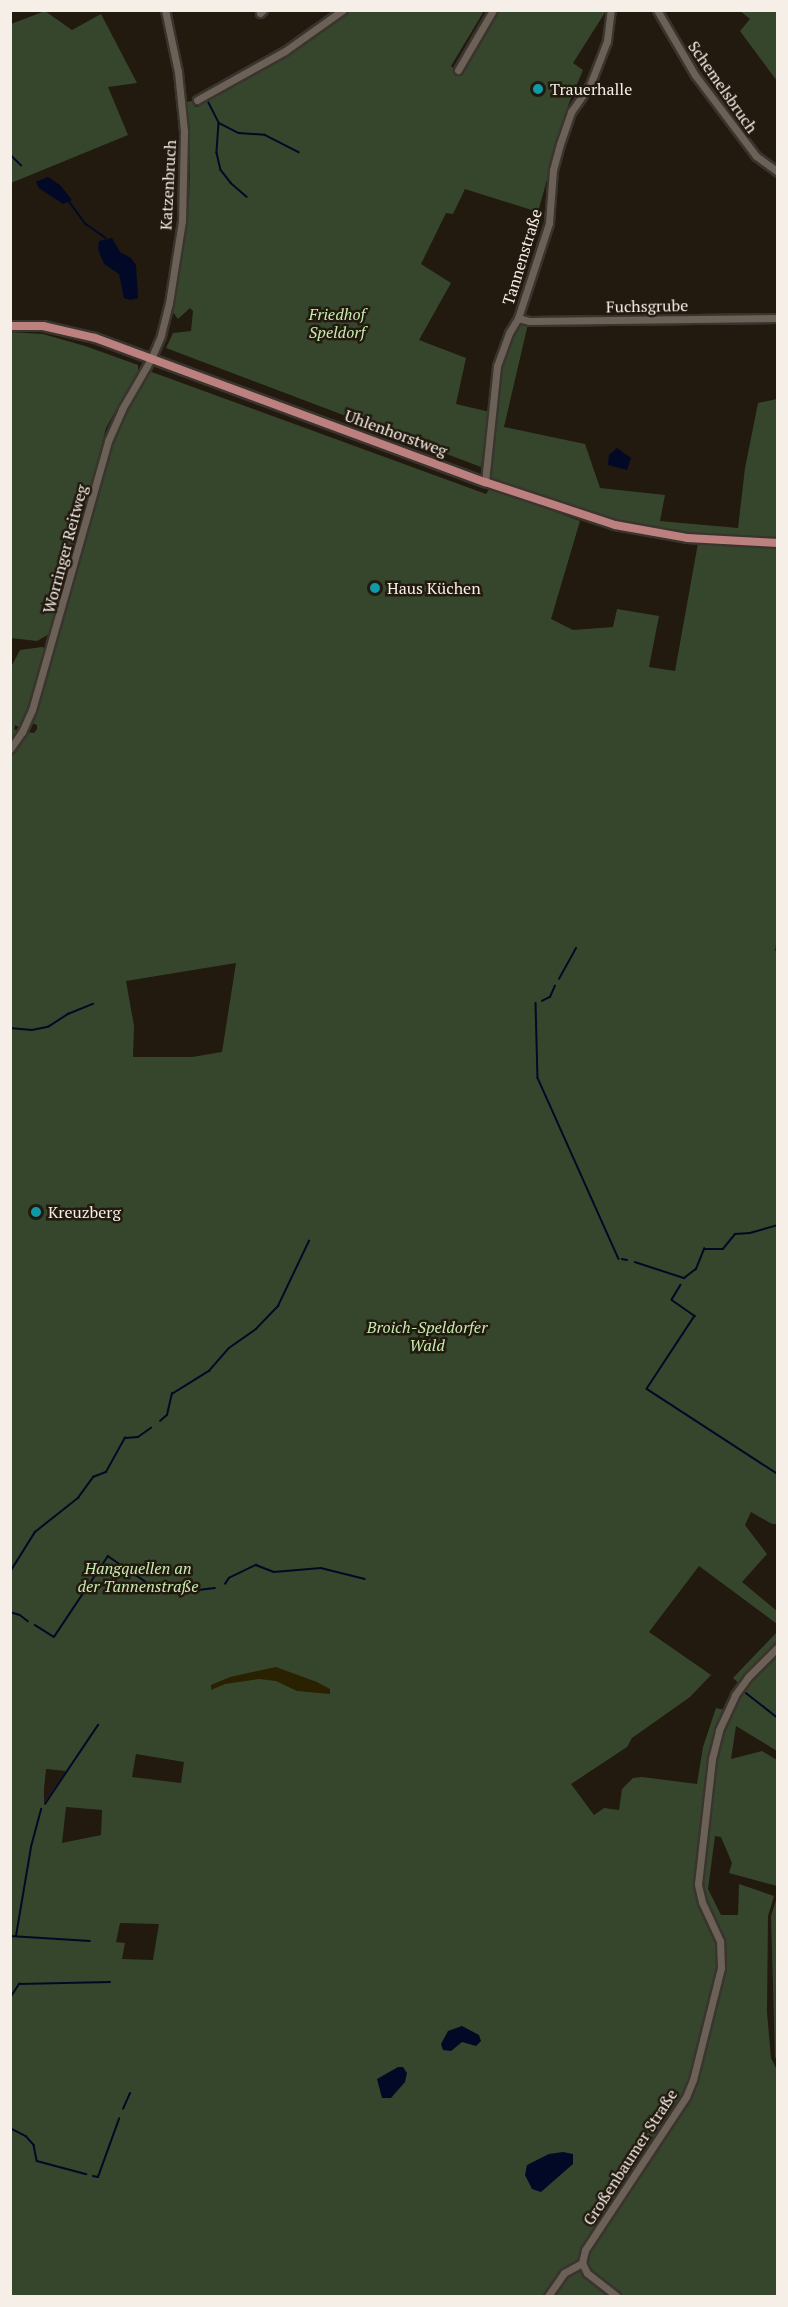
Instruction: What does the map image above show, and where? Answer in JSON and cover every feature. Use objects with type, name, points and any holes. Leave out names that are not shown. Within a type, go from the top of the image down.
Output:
[{"type":"main road","name":"Uhlenhorstweg","points":[[10,326],[43,326],[72,332],[570,512],[650,532],[687,538],[777,543]]},
{"type":"street","points":[[197,100],[285,51],[343,10]]},
{"type":"street","points":[[458,70],[493,10]]},
{"type":"street","name":"Tannenstraße","points":[[485,482],[497,366],[509,333],[518,318],[549,223],[553,170],[560,144],[571,112],[590,85],[603,52],[611,10]]},
{"type":"street","name":"Schemelsbruch","points":[[657,10],[706,90],[756,156],[777,172]]},
{"type":"street","name":"Katzenbruch","points":[[151,359],[161,335],[169,303],[184,198],[182,98],[168,12]]},
{"type":"street","name":"Fuchsgrube","points":[[518,318],[529,321],[777,318]]},
{"type":"street","name":"Worringer Reitweg","points":[[10,749],[22,732],[32,710],[108,441],[122,409],[151,359]]},
{"type":"street","name":"Großenbaumer Straße","points":[[548,2296],[564,2273],[582,2263],[585,2250],[686,2097],[693,2080],[721,1968],[720,1941],[702,1902],[698,1884],[712,1759],[719,1730],[735,1695],[748,1677],[777,1647]]},
{"type":"street","points":[[582,2263],[587,2273],[616,2296]]},
{"type":"green space","points":[[776,10],[778,12],[777,81],[740,31],[750,19],[740,11]]},
{"type":"green space","points":[[45,11],[72,30],[101,14],[137,83],[108,87],[128,135],[11,183],[11,24]]},
{"type":"green space","name":"Friedhof Speldorf","points":[[347,11],[484,11],[451,66],[460,74],[499,11],[606,11],[573,63],[583,70],[567,108],[538,212],[465,189],[453,214],[446,213],[421,264],[451,283],[419,340],[466,358],[456,404],[490,412],[481,467],[166,348],[173,333],[191,331],[193,311],[190,308],[178,319],[172,311],[189,201],[190,159],[186,102],[192,101],[195,107],[200,106],[206,95],[286,53]]},
{"type":"green space","points":[[519,323],[528,324],[504,427],[585,444],[600,488],[665,495],[660,521],[738,528],[745,468],[758,403],[777,399],[777,539],[672,533],[626,524],[495,482],[490,477],[501,367]]},
{"type":"green space","points":[[10,332],[43,334],[138,365],[138,371],[106,428],[87,501],[83,502],[82,507],[85,508],[51,633],[37,641],[11,638]]},
{"type":"green space","name":"Broich-Speldorfer Wald","points":[[149,371],[486,494],[490,488],[580,521],[551,619],[573,630],[613,627],[617,609],[659,616],[649,667],[675,671],[698,543],[777,547],[778,932],[775,951],[778,951],[778,1524],[772,1524],[751,1512],[745,1525],[767,1554],[742,1582],[777,1611],[777,1624],[699,1566],[649,1632],[711,1675],[690,1697],[632,1738],[627,1747],[571,1784],[594,1815],[604,1808],[619,1810],[622,1789],[633,1778],[642,1777],[697,1784],[703,1747],[716,1708],[729,1711],[743,1687],[733,1678],[777,1632],[777,1751],[736,1726],[731,1759],[762,1751],[777,1760],[777,1886],[729,1873],[732,1863],[721,1837],[715,1836],[708,1889],[721,1915],[738,1915],[739,1884],[774,1896],[768,1916],[767,2012],[771,2058],[778,2072],[777,2296],[11,2296],[11,754],[26,732],[34,733],[37,729],[37,725],[30,722],[66,611],[113,437]],"holes":[[[236,963],[222,1052],[192,1057],[133,1057],[134,1026],[126,981]],[[136,1754],[184,1762],[181,1783],[132,1777]],[[46,1769],[66,1771],[44,1803]],[[66,1807],[102,1810],[101,1835],[62,1843]],[[120,1923],[159,1924],[153,1960],[122,1959],[125,1943],[116,1942]]]},
{"type":"green space","points":[[42,647],[47,649],[30,704],[21,728],[15,725],[14,729],[18,732],[11,743],[11,667],[20,650]]},
{"type":"green space","points":[[777,1897],[778,2056],[775,2058],[771,1916]]},
{"type":"sand","points":[[276,1667],[317,1682],[330,1689],[330,1694],[297,1691],[276,1681],[259,1679],[225,1684],[211,1690],[211,1685],[230,1677]]},
{"type":"water","points":[[48,177],[60,185],[72,200],[63,204],[39,188],[36,182]]},
{"type":"water","points":[[112,238],[120,252],[131,258],[136,265],[138,298],[130,300],[124,298],[119,274],[104,264],[98,249],[99,241]]},
{"type":"water","points":[[617,448],[631,458],[627,470],[608,465],[609,455]]},
{"type":"water","points":[[462,2026],[479,2035],[481,2041],[476,2046],[462,2042],[451,2051],[443,2050],[441,2044],[448,2031]]},
{"type":"water","points":[[398,2067],[403,2067],[407,2073],[405,2082],[391,2098],[382,2098],[377,2079]]},
{"type":"water","points":[[563,2152],[573,2154],[573,2164],[541,2192],[532,2189],[525,2175],[527,2165],[549,2154]]},
{"type":"waterway","points":[[207,99],[219,123],[217,153],[221,170],[231,183],[247,197]]},
{"type":"waterway","points":[[219,123],[239,133],[265,135],[299,152]]},
{"type":"waterway","points":[[10,154],[21,165]]},
{"type":"waterway","points":[[69,201],[86,224],[106,238]]},
{"type":"waterway","points":[[559,979],[576,948]]},
{"type":"waterway","points":[[542,1001],[550,997],[555,986]]},
{"type":"waterway","points":[[536,1003],[538,1078],[619,1259]]},
{"type":"waterway","points":[[10,1028],[32,1030],[48,1027],[68,1014],[93,1004]]},
{"type":"waterway","points":[[635,1262],[684,1278],[696,1269],[704,1249],[723,1249],[735,1234],[750,1233],[778,1225]]},
{"type":"waterway","points":[[160,1421],[167,1415],[172,1394],[209,1371],[229,1348],[256,1329],[278,1306],[309,1241]]},
{"type":"waterway","points":[[622,1259],[627,1260]]},
{"type":"waterway","points":[[681,1285],[672,1300],[695,1316],[647,1389],[778,1474]]},
{"type":"waterway","points":[[10,1572],[35,1532],[78,1498],[93,1477],[106,1472],[125,1438],[138,1437],[151,1428]]},
{"type":"waterway","points":[[35,1625],[54,1637],[108,1556],[152,1586],[172,1593],[215,1588]]},
{"type":"waterway","points":[[225,1584],[229,1578],[256,1565],[274,1572],[321,1568],[365,1579]]},
{"type":"waterway","points":[[10,1612],[28,1621]]},
{"type":"waterway","points":[[745,1692],[778,1718]]},
{"type":"waterway","points":[[45,1804],[98,1725]]},
{"type":"waterway","points":[[16,1936],[31,1847],[41,1809]]},
{"type":"waterway","points":[[10,1936],[90,1941]]},
{"type":"waterway","points":[[10,1998],[19,1984],[110,1982]]},
{"type":"waterway","points":[[123,2109],[130,2093]]},
{"type":"waterway","points":[[93,2176],[98,2177],[119,2119]]},
{"type":"waterway","points":[[10,2128],[26,2136],[34,2145],[37,2161],[86,2174]]},
{"type":"place","name":"Trauerhalle","points":[[538,89]]},
{"type":"place","name":"Haus Küchen","points":[[375,588]]},
{"type":"place","name":"Kreuzberg","points":[[36,1212]]},
{"type":"park label","name":"Hangquellen an der Tannenstraße","points":[[138,1577]]}]
